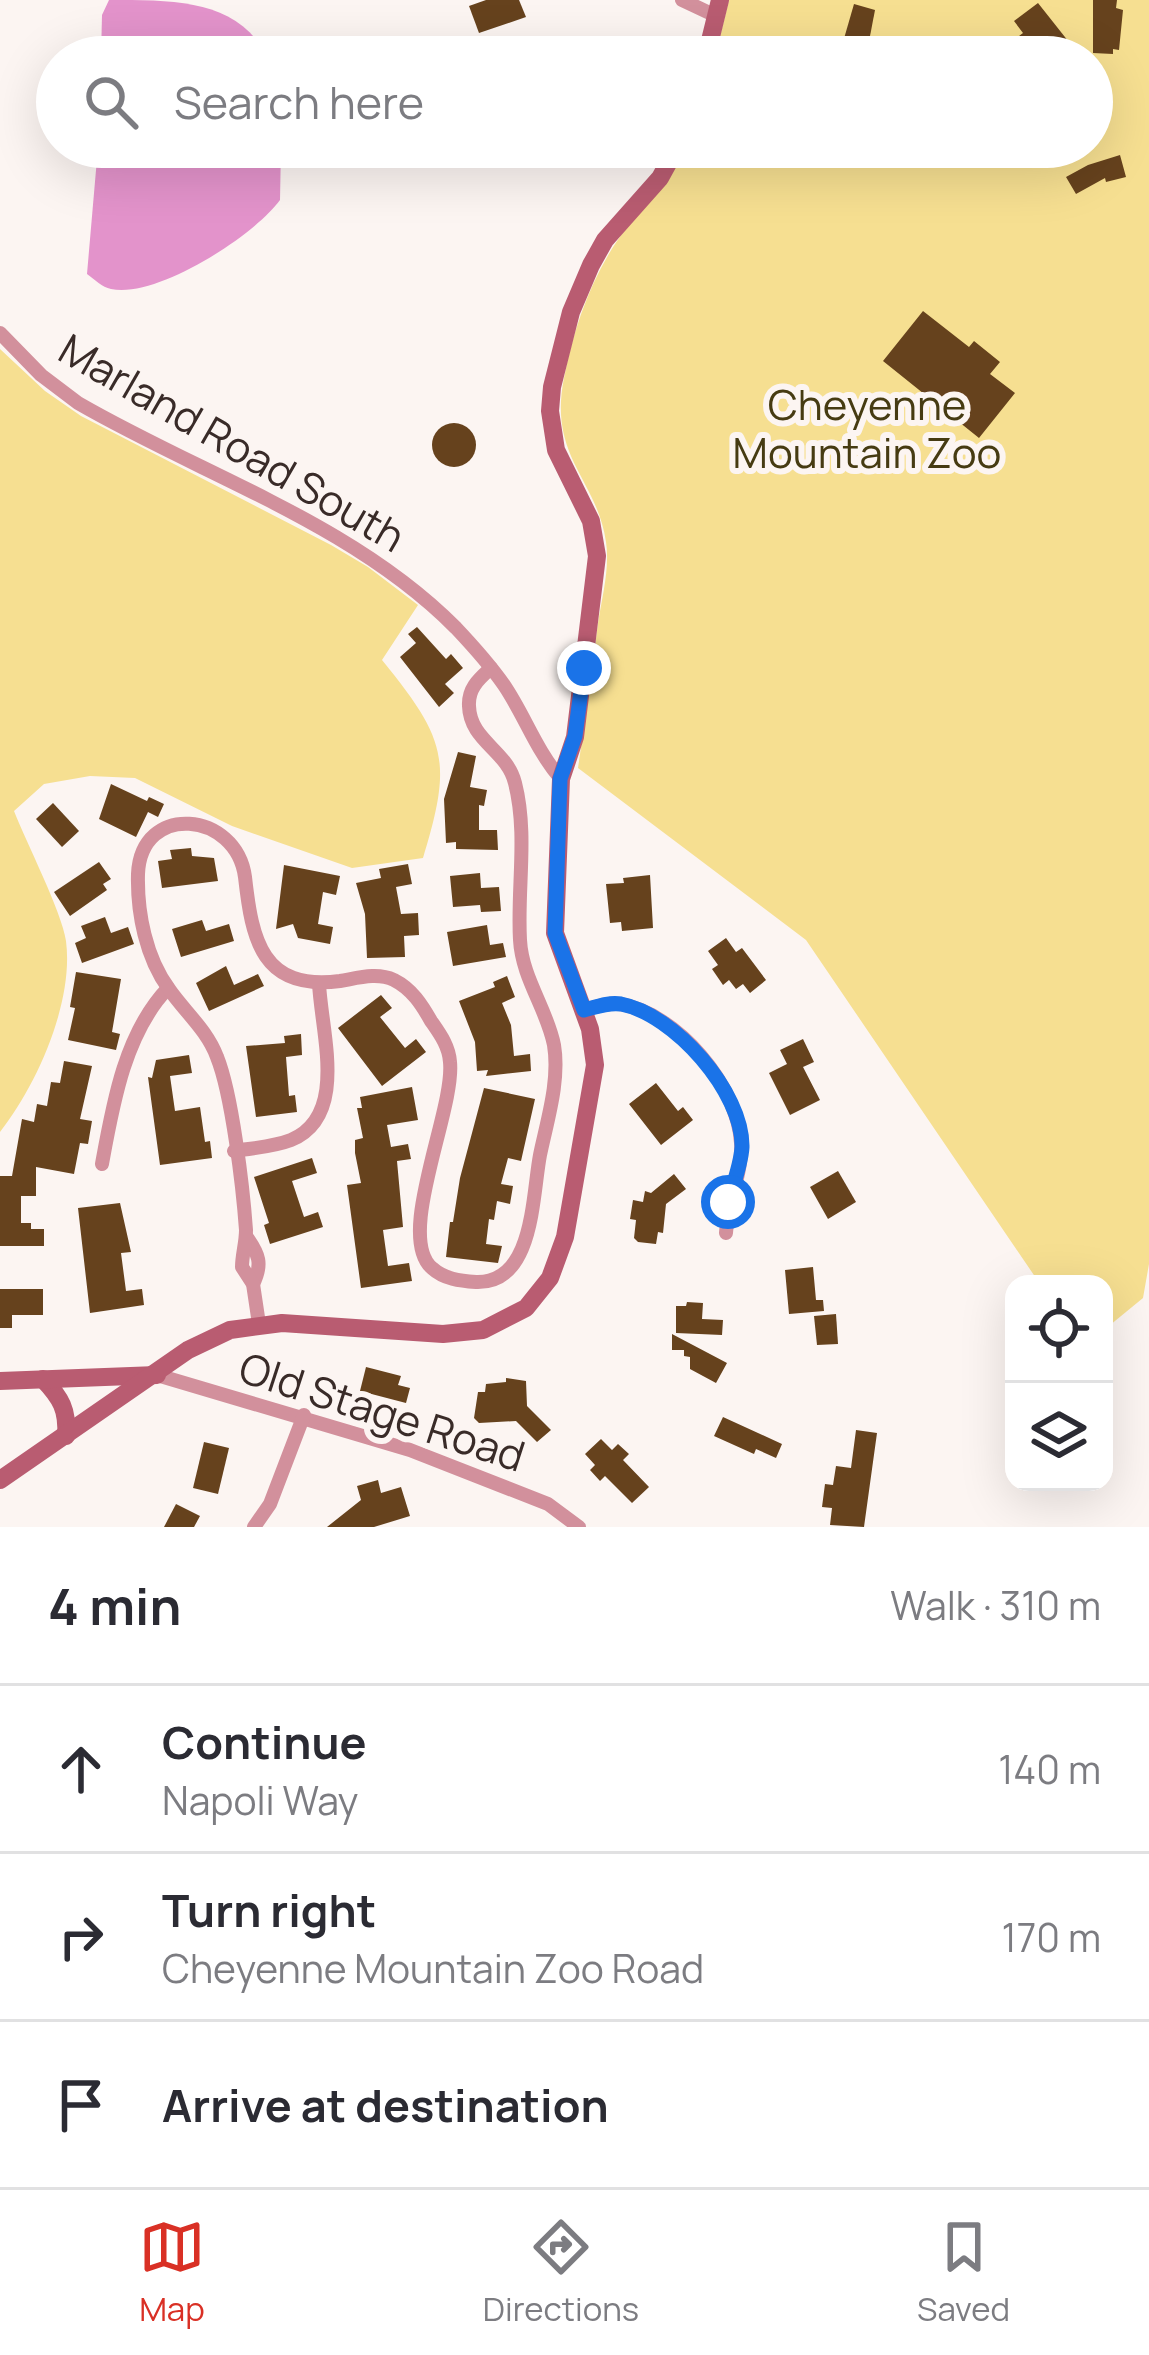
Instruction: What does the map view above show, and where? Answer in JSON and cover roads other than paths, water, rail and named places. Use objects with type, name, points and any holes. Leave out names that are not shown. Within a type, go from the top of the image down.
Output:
[{"type":"street","points":[[682,0],[718,8]]},
{"type":"street","points":[[0,1480],[207,1340],[259,1324],[443,1334],[482,1330],[526,1308],[550,1278],[565,1238],[595,1065],[584,1010],[555,933],[560,779],[575,736],[597,556],[591,521],[556,450],[552,386],[571,312],[591,265],[605,240],[665,168]]},
{"type":"street","name":"Marland Road South","points":[[0,333],[40,375],[78,403],[381,563],[436,608],[491,668],[542,758],[560,779]]},
{"type":"street","points":[[259,1324],[253,1284],[261,1268],[258,1252],[246,1236],[219,1061],[204,1033],[168,988],[148,946],[138,876],[145,846],[166,827],[182,824],[211,829],[234,844],[241,856],[255,940],[281,973],[319,983],[375,976],[398,981],[420,1003],[444,1041],[451,1068],[420,1226],[422,1256],[429,1266],[452,1279],[479,1282],[502,1277],[513,1268],[525,1238],[555,1064],[550,1032],[522,956],[522,860],[514,780],[502,757],[478,736],[469,709],[474,684],[491,668]]},
{"type":"street","points":[[234,1151],[291,1140],[321,1113],[328,1084],[319,983]]},
{"type":"street","points":[[102,1164],[135,1037],[150,1007],[168,988]]},
{"type":"street","points":[[584,1010],[613,1003],[643,1011],[683,1040],[717,1079],[737,1119],[742,1148],[728,1202],[726,1233]]},
{"type":"street","points":[[0,1381],[157,1375]]},
{"type":"street","name":"Old Stage Road","points":[[157,1375],[410,1450],[527,1495],[563,1512],[579,1527]]},
{"type":"street","points":[[43,1379],[61,1398],[68,1417],[66,1436]]},
{"type":"street","points":[[254,1527],[278,1486],[304,1415]]},
{"type":"park label","name":"Cheyenne Mountain Zoo","points":[[867,429]]}]
